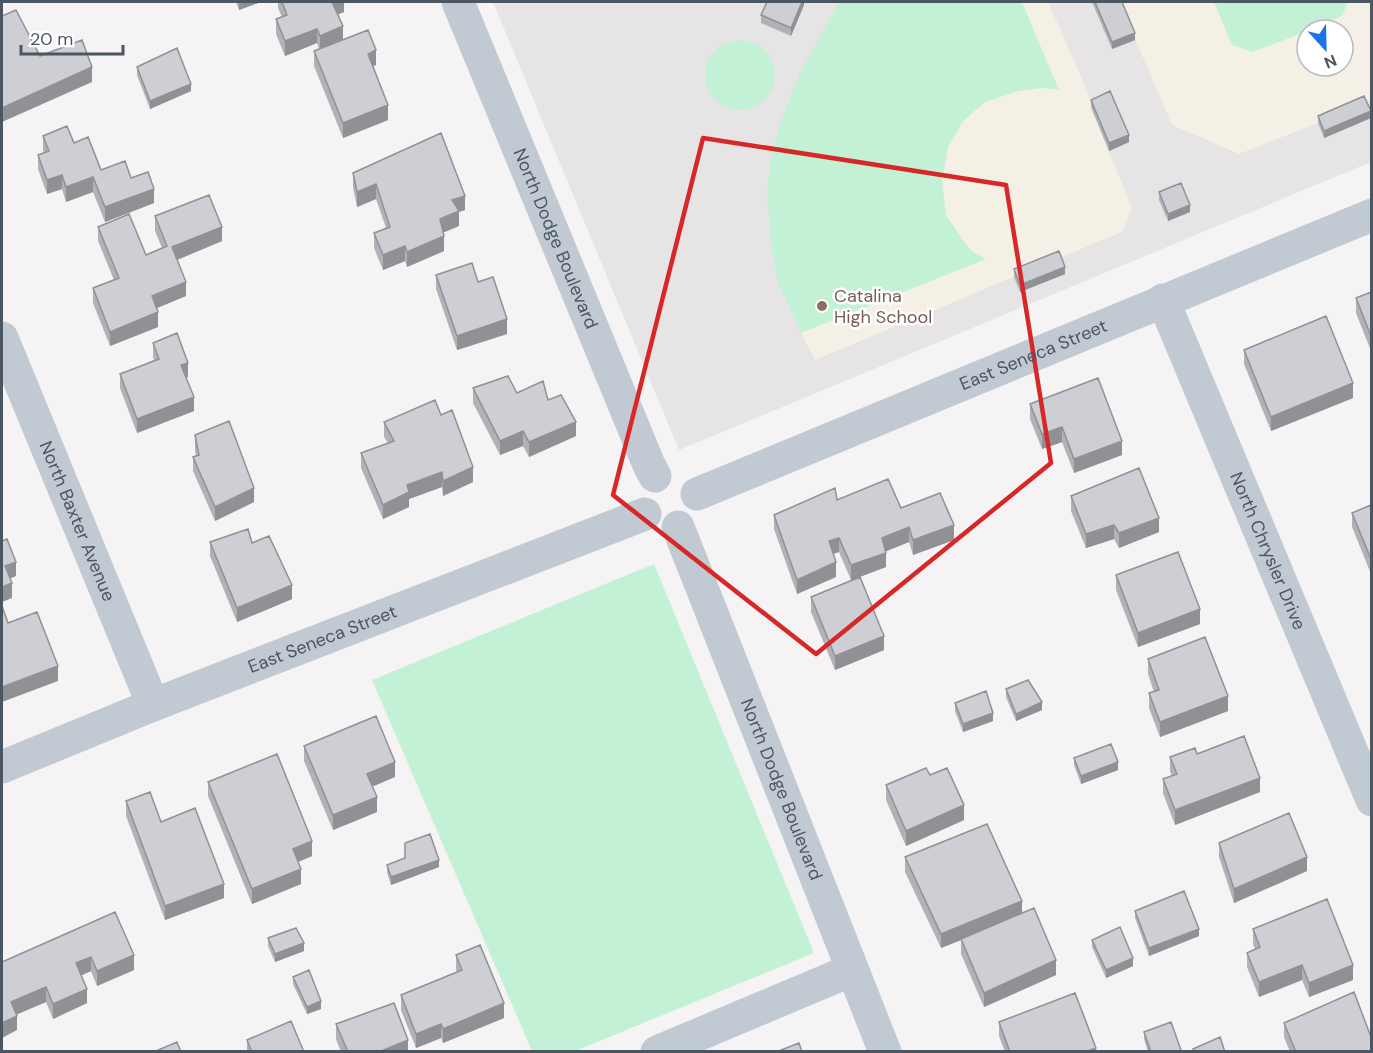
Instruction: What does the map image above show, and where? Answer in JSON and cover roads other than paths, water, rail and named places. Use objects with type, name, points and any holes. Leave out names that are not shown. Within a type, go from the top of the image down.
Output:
[{"type":"street","name":"North Dodge Boulevard","points":[[458,2],[655,476]]},
{"type":"street","name":"East Seneca Street","points":[[697,494],[1371,215]]},
{"type":"street","name":"North Chrysler Drive","points":[[1164,300],[1371,800]]},
{"type":"street","name":"North Baxter Avenue","points":[[2,338],[153,705]]},
{"type":"street","points":[[670,473],[680,474],[687,479],[697,494],[696,512],[691,520],[678,527],[664,529],[648,519],[641,501],[642,492],[655,476],[670,473]]},
{"type":"street","name":"East Seneca Street","points":[[2,767],[153,705],[645,514]]},
{"type":"street","name":"North Dodge Boulevard","points":[[678,527],[885,1052]]},
{"type":"street","points":[[657,1052],[852,970]]},
{"type":"place","name":"Catalina High School","points":[[822,306]]}]
